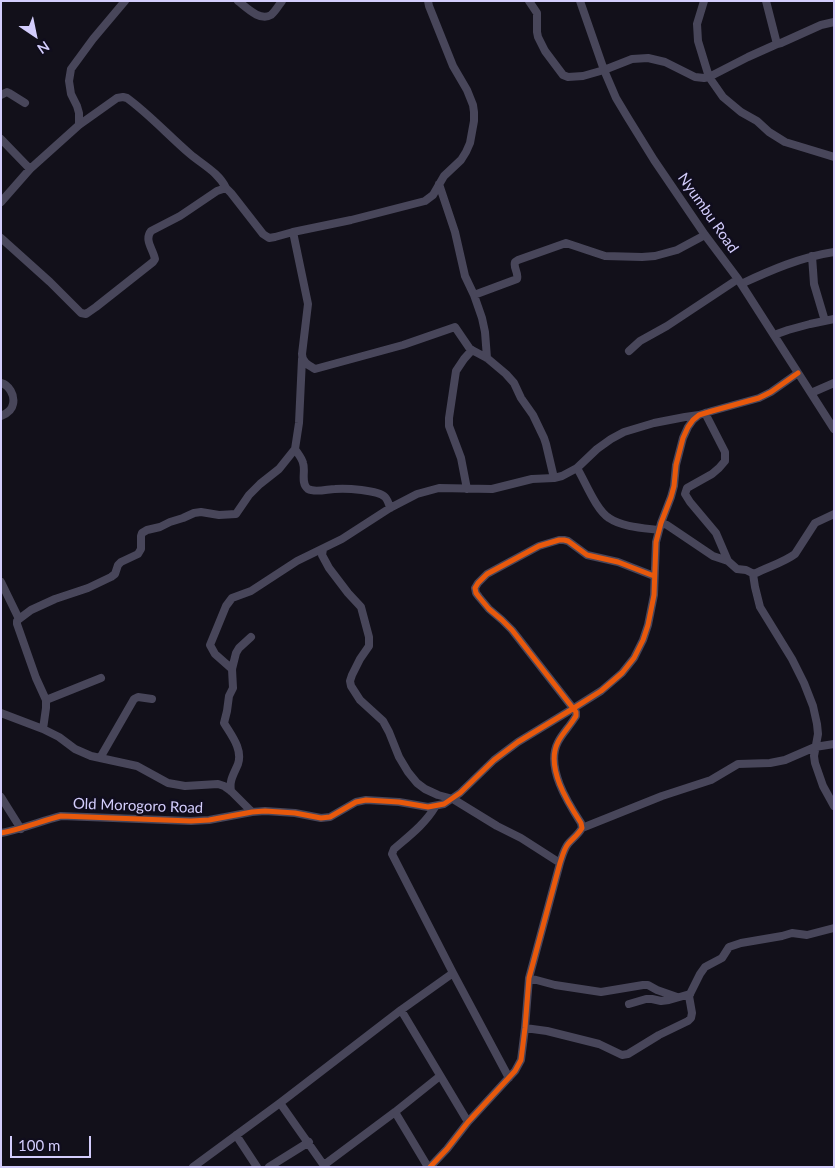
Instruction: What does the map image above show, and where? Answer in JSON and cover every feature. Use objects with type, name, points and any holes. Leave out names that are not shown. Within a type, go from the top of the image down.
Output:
[{"type":"street","points":[[79,125],[79,113],[68,81],[71,69],[125,1]]},
{"type":"street","points":[[238,1],[259,16],[264,16],[271,15],[282,1]]},
{"type":"street","points":[[1,202],[30,169],[79,125],[118,98],[123,97],[127,98],[217,175],[263,234],[269,238],[418,204],[429,199],[444,176],[461,160],[466,152],[472,130],[474,112],[467,90],[453,66],[428,1]]},
{"type":"street","points":[[529,1],[538,13],[538,37],[549,58],[563,75],[568,78],[604,70],[632,59],[648,58],[666,62],[695,77],[709,77],[777,44],[821,25],[834,22]]},
{"type":"street","name":"Nyumbu Road","points":[[580,1],[604,70],[616,98],[654,160],[705,235],[740,281],[834,429]]},
{"type":"street","points":[[704,1],[697,24],[698,41],[709,77],[723,97],[741,112],[758,121],[769,132],[785,142],[834,158]]},
{"type":"street","points":[[766,1],[777,44]]},
{"type":"street","points":[[1,95],[7,92],[26,103]]},
{"type":"street","points":[[1,139],[30,169]]},
{"type":"street","points":[[439,184],[455,232],[465,276],[482,318],[487,358]]},
{"type":"street","points":[[1,238],[81,313],[86,314],[153,262],[155,259],[148,240],[148,235],[151,231],[180,216],[217,191],[226,188]]},
{"type":"street","points":[[42,729],[46,700],[36,678],[17,621],[30,610],[54,599],[88,588],[113,576],[121,562],[140,552],[141,536],[147,530],[160,527],[194,513],[236,514],[249,495],[279,469],[295,449],[299,423],[303,345],[308,304],[293,232]]},
{"type":"street","points":[[474,295],[518,279],[514,265],[518,260],[566,243],[605,256],[642,257],[677,250],[705,235]]},
{"type":"street","points":[[629,351],[640,341],[668,326],[740,281],[812,256],[834,252]]},
{"type":"street","points":[[812,256],[814,284],[825,321]]},
{"type":"street","points":[[774,335],[834,319]]},
{"type":"street","points":[[301,373],[403,345],[453,327],[457,328],[472,350],[487,358],[506,374],[514,384],[533,415],[546,444],[554,478]]},
{"type":"street","points":[[467,489],[462,458],[449,426],[449,418],[456,371],[472,350]]},
{"type":"street","points":[[302,359],[314,369]]},
{"type":"street","points":[[232,669],[215,654],[210,645],[229,601],[236,596],[251,591],[307,555],[353,533],[390,508],[418,494],[439,488],[492,489],[510,483],[562,476],[577,468],[610,438],[654,423],[702,414],[759,398],[772,392],[798,373]]},
{"type":"street","points":[[1,383],[5,384],[11,391],[13,404],[9,411],[1,416]]},
{"type":"street","points":[[811,393],[834,383]]},
{"type":"street","points":[[510,1078],[453,973],[392,851],[420,827],[435,807],[453,798],[494,760],[518,742],[611,683],[634,658],[648,625],[654,596],[656,542],[674,486],[676,465],[683,438],[693,420],[702,414]]},
{"type":"street","points":[[702,414],[726,452],[725,461],[712,474],[687,488],[685,494],[716,532],[728,561]]},
{"type":"street","points":[[295,449],[304,463],[304,483],[307,488],[312,490],[357,489],[380,494],[387,500],[390,508]]},
{"type":"street","points":[[577,468],[599,509],[607,517],[631,526],[667,525],[713,556],[728,561],[738,569],[746,570],[753,574]]},
{"type":"street","points":[[753,574],[790,558],[795,554],[815,524],[834,514]]},
{"type":"street","points":[[582,828],[581,823],[560,788],[555,763],[558,743],[576,716],[576,712],[512,630],[479,597],[475,588],[487,574],[539,546],[559,540],[568,541],[587,555],[618,562],[654,576]]},
{"type":"street","points":[[323,549],[322,555],[329,568],[361,607],[369,637],[369,646],[352,675],[351,686],[360,700],[383,721],[408,772],[417,783],[426,789],[453,798],[560,863]]},
{"type":"street","points":[[753,574],[760,607],[792,660],[813,706],[818,734],[814,756],[815,763],[823,786],[834,806]]},
{"type":"street","points":[[1,582],[19,619]]},
{"type":"street","points":[[231,791],[230,784],[239,762],[239,756],[237,744],[224,723],[229,696],[233,688],[232,669],[236,653],[251,637]]},
{"type":"street","points":[[46,700],[101,678]]},
{"type":"street","points":[[100,758],[134,700],[138,696],[152,699]]},
{"type":"street","points":[[1,713],[59,737],[75,749],[91,756],[137,766],[168,783],[186,786],[218,784],[224,786],[252,812]]},
{"type":"street","points":[[395,1112],[429,1167],[515,1071],[521,1060],[529,978],[560,863],[564,849],[582,828],[662,796],[711,780],[738,764],[770,763],[785,760],[815,748],[834,744]]},
{"type":"street","points":[[1,796],[21,829]]},
{"type":"street","name":"Old Morogoro Road","points":[[1,834],[61,816],[191,821],[209,820],[252,812],[295,813],[321,818],[330,817],[356,802],[366,800],[435,807]]},
{"type":"street","points":[[525,1028],[590,1041],[622,1055],[628,1054],[691,1018],[689,996],[700,974],[705,967],[722,958],[729,947],[792,933],[807,935],[834,928]]},
{"type":"street","points":[[193,1167],[280,1104],[453,973]]},
{"type":"street","points":[[529,978],[554,985],[600,992],[643,984],[677,998]]},
{"type":"street","points":[[629,1004],[646,999],[661,1000],[690,994]]},
{"type":"street","points":[[402,1010],[468,1122]]},
{"type":"street","points":[[280,1104],[325,1166],[440,1076]]},
{"type":"street","points":[[236,1135],[257,1167]]},
{"type":"street","points":[[269,1167],[308,1142]]},
{"type":"cycle path","points":[[1,833],[61,816],[191,821],[265,811],[295,813],[321,818],[330,817],[356,802],[366,800],[399,802],[428,807],[444,804],[460,793],[494,760],[518,742],[601,691],[622,673],[634,658],[648,625],[654,595],[656,542],[671,497],[676,465],[688,427],[699,415],[759,398],[798,373]]},
{"type":"cycle path","points":[[430,1167],[515,1071],[521,1060],[529,978],[563,853],[582,828],[560,784],[554,762],[558,742],[576,716],[576,712],[512,630],[479,597],[475,588],[487,574],[539,546],[559,540],[568,541],[587,555],[618,562],[654,576]]}]
